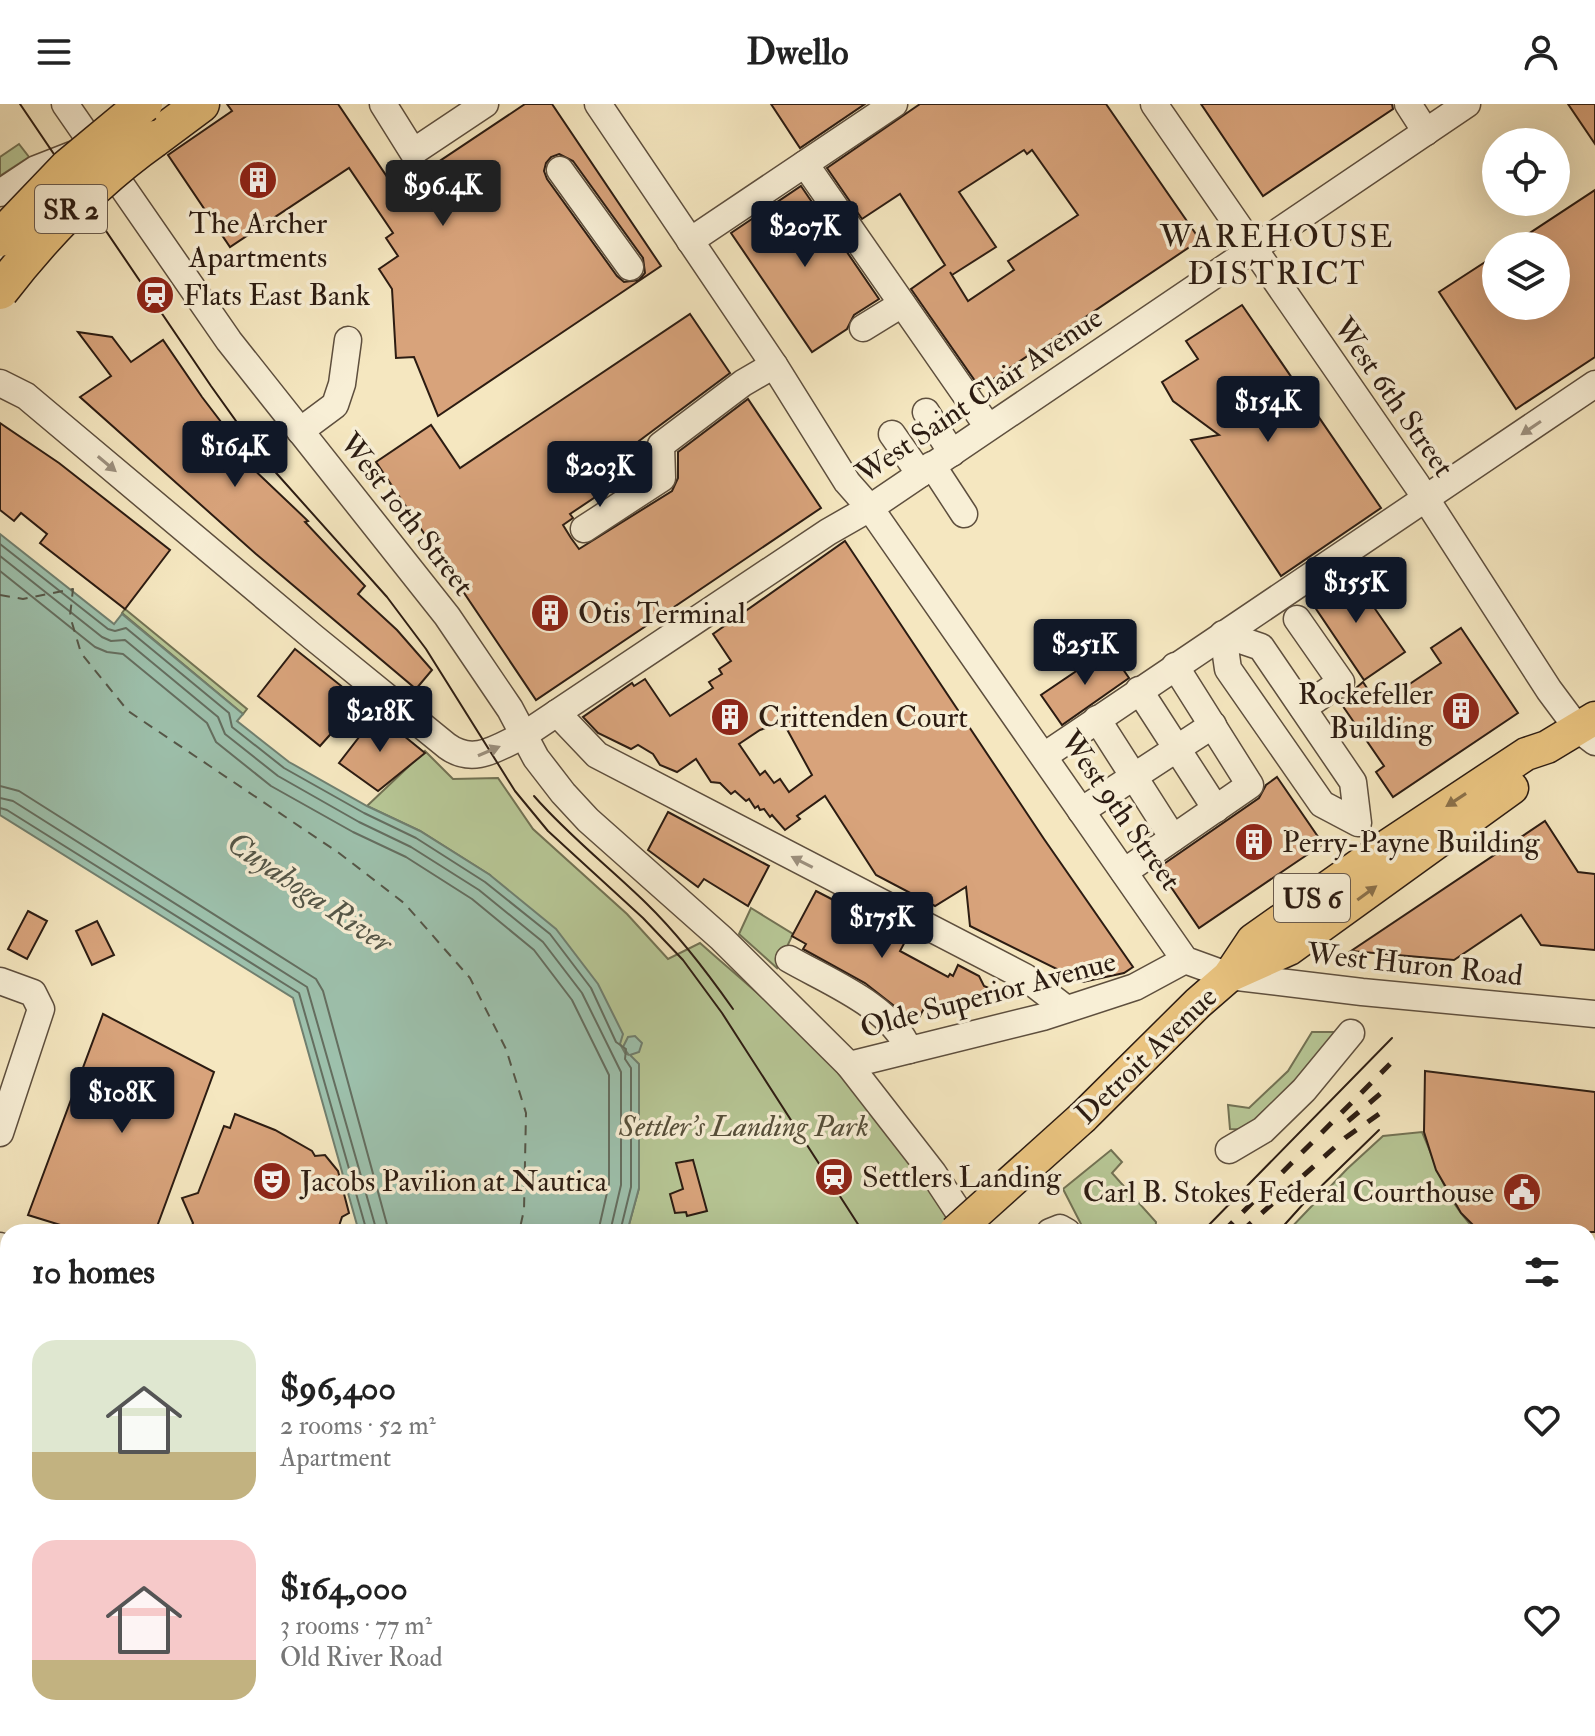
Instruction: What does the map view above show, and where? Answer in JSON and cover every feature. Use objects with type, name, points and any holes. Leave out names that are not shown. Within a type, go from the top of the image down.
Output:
[{"type":"highway","name":"SR 2","points":[[0,238],[68,167],[144,104]]},
{"type":"highway","name":"SR 2","points":[[0,291],[40,241],[86,195],[135,152],[201,104]]},
{"type":"main road","name":"US 6","points":[[1229,976],[1253,940],[1378,852],[1526,754],[1589,730]]},
{"type":"main road","name":"US 6","points":[[1229,976],[1289,949],[1418,858],[1542,765],[1547,747]]},
{"type":"main road","name":"Detroit Avenue","points":[[964,1224],[1083,1117],[1229,976]]},
{"type":"street","name":"West 10th Street","points":[[65,104],[208,313],[447,616],[510,709],[536,758],[588,820],[721,938],[849,1065],[933,1173],[967,1224]]},
{"type":"street","points":[[0,232],[64,196],[98,155],[159,104]]},
{"type":"street","points":[[0,193],[46,164],[98,155],[184,104]]},
{"type":"street","points":[[383,104],[413,152],[449,114],[485,104]]},
{"type":"street","name":"West 9th Street","points":[[598,104],[774,365],[847,482],[870,508],[1185,960]]},
{"type":"street","points":[[690,241],[894,104]]},
{"type":"street","name":"West 6th Street","points":[[1154,104],[1427,499],[1549,690],[1589,730]]},
{"type":"street","points":[[1408,104],[1426,132]]},
{"type":"street","name":"West Saint Clair Avenue","points":[[0,383],[26,396],[302,628],[453,750],[466,756],[478,756],[524,735],[828,532],[870,508],[1467,104]]},
{"type":"street","points":[[805,164],[988,427]]},
{"type":"street","points":[[560,170],[630,267]]},
{"type":"street","points":[[863,328],[902,304]]},
{"type":"street","points":[[300,431],[335,405],[342,384],[348,340]]},
{"type":"street","points":[[584,529],[662,478],[661,445],[743,383],[774,365]]},
{"type":"street","points":[[1044,756],[1595,384]]},
{"type":"street","points":[[926,412],[935,464],[964,514]]},
{"type":"street","points":[[892,434],[935,464]]},
{"type":"street","points":[[1297,619],[1341,682],[1303,708]]},
{"type":"street","points":[[1223,634],[1261,647],[1353,782],[1358,823]]},
{"type":"street","points":[[1223,634],[1228,669],[1322,804],[1358,823],[1378,852]]},
{"type":"street","points":[[1228,669],[1261,647]]},
{"type":"street","points":[[1124,872],[1250,785],[1175,666]]},
{"type":"street","points":[[1139,690],[1216,809]]},
{"type":"street","points":[[557,713],[597,755],[1025,977],[1065,1008]]},
{"type":"street","points":[[1097,719],[1173,838]]},
{"type":"street","points":[[1081,811],[1213,725]]},
{"type":"street","points":[[1322,804],[1353,782]]},
{"type":"street","points":[[789,959],[884,1015],[902,1034],[909,1050]]},
{"type":"street","points":[[1185,960],[1229,976]]},
{"type":"street","name":"Olde Superior Avenue","points":[[849,1065],[1043,1017],[1135,987],[1185,960]]},
{"type":"street","name":"West Huron Road","points":[[1229,976],[1595,1014]]},
{"type":"street","points":[[0,981],[33,993],[41,1009],[0,1133]]},
{"type":"street","points":[[1229,1150],[1263,1130],[1304,1090],[1351,1033]]},
{"type":"green space","points":[[19,144],[29,157],[0,176],[0,157]]},
{"type":"green space","points":[[125,609],[247,709],[243,714],[122,613]]},
{"type":"green space","name":"Settler's Landing Park","points":[[425,751],[453,779],[498,778],[533,829],[627,914],[668,959],[700,943],[810,1042],[869,1109],[925,1182],[952,1224],[629,1224],[639,1188],[625,1054],[620,1044],[490,875],[420,831],[367,806]]},
{"type":"green space","points":[[751,908],[793,934],[777,968],[739,934]]},
{"type":"green space","points":[[1312,1032],[1334,1032],[1304,1090],[1263,1130],[1230,1129],[1228,1105],[1249,1108],[1288,1071]]},
{"type":"green space","points":[[1422,1132],[1450,1196],[1470,1224],[1295,1224],[1347,1169],[1383,1136]]},
{"type":"green space","points":[[1111,1150],[1122,1162],[1112,1173],[1156,1224],[1081,1224],[1063,1189]]},
{"type":"water","name":"Cuyahoga River","points":[[0,534],[114,624],[122,614],[243,714],[237,721],[289,762],[367,806],[420,831],[490,875],[556,929],[598,984],[623,1034],[620,1044],[625,1053],[629,1055],[623,1047],[628,1037],[635,1036],[642,1043],[639,1052],[630,1055],[639,1064],[639,1188],[629,1224],[357,1224],[293,998],[0,815]]},
{"type":"building","points":[[227,104],[338,104],[396,190],[525,104],[552,104],[661,266],[438,416],[414,357],[396,358],[392,289],[379,269],[398,256],[386,238],[393,233],[349,168],[230,247],[168,155],[232,111]],"holes":[[[559,154],[573,161],[643,258],[645,273],[639,280],[624,282],[617,276],[547,179],[544,171],[551,157]]]},
{"type":"building","points":[[771,104],[865,104],[800,148]]},
{"type":"building","points":[[920,104],[1106,104],[1200,240],[980,388],[911,289],[945,265],[900,194],[862,219],[827,168]],"holes":[[[1024,150],[1027,154],[1032,150],[1078,215],[1008,261],[1014,270],[968,301],[950,272],[952,275],[996,247],[959,192]]]},
{"type":"building","points":[[1201,104],[1392,104],[1393,109],[1263,196]]},
{"type":"building","points":[[1568,104],[1595,104],[1595,144]]},
{"type":"building","points":[[801,186],[818,211],[814,214],[832,239],[836,236],[879,299],[854,315],[847,329],[812,352],[731,233]]},
{"type":"building","points":[[1595,190],[1595,357],[1516,409],[1439,292],[1482,264],[1482,320],[1570,320],[1570,232],[1531,232],[1556,216],[1570,216],[1570,206]]},
{"type":"building","points":[[1242,305],[1381,508],[1281,576],[1191,440],[1219,435],[1173,401],[1162,382],[1198,359],[1186,341]]},
{"type":"building","points":[[690,314],[730,373],[639,441],[645,451],[646,463],[570,514],[573,518],[563,525],[571,538],[579,549],[672,491],[678,478],[678,452],[748,399],[821,508],[536,700],[376,462],[431,425],[460,468]]},
{"type":"building","points":[[78,332],[112,337],[131,362],[163,340],[247,456],[244,460],[308,521],[305,522],[365,586],[358,594],[397,630],[432,670],[416,689],[256,554],[80,397],[111,376]]},
{"type":"building","points":[[0,423],[59,463],[170,550],[125,609],[40,543],[47,534],[21,513],[14,521],[0,510]]},
{"type":"building","points":[[845,541],[1133,967],[1124,973],[1083,982],[970,926],[966,887],[935,906],[876,875],[825,796],[797,816],[800,819],[785,830],[764,809],[755,808],[749,799],[746,801],[735,791],[731,794],[720,783],[711,782],[696,759],[677,772],[660,765],[653,754],[638,745],[631,749],[598,733],[583,717],[632,683],[634,686],[645,679],[670,716],[713,688],[709,682],[722,674],[719,669],[731,661],[713,634]],"holes":[[[783,722],[812,775],[789,792],[780,779],[774,783],[765,771],[760,775],[739,744],[760,730]]]},
{"type":"building","points":[[1348,570],[1405,652],[1364,680],[1308,597]]},
{"type":"building","name":"Rockefeller Building","points":[[1461,628],[1518,713],[1393,797],[1376,772],[1384,766],[1340,702],[1363,682],[1378,705],[1441,663],[1431,648]]},
{"type":"building","points":[[295,649],[360,701],[320,746],[258,696]]},
{"type":"building","points":[[1109,649],[1129,678],[1062,725],[1041,695]]},
{"type":"building","points":[[377,714],[425,753],[378,791],[339,763]]},
{"type":"building","name":"Perry-Payne Building","points":[[1277,777],[1323,844],[1199,928],[1158,868],[1259,798],[1266,785]]},
{"type":"building","points":[[668,812],[769,866],[748,906],[704,879],[698,887],[648,850]]},
{"type":"building","points":[[1545,821],[1578,872],[1595,874],[1595,950],[1541,945],[1521,915],[1454,960],[1351,951]]},
{"type":"building","points":[[816,891],[907,938],[900,951],[948,977],[950,974],[953,976],[958,965],[979,976],[984,986],[991,989],[987,998],[953,1009],[946,1006],[942,1015],[925,1006],[918,1020],[902,1012],[865,983],[803,949],[806,944],[792,936]]},
{"type":"building","points":[[28,911],[47,921],[27,959],[8,949]]},
{"type":"building","points":[[97,921],[114,955],[92,965],[76,931]]},
{"type":"building","points":[[103,1014],[214,1072],[158,1224],[57,1224],[28,1215]]},
{"type":"building","name":"Carl B. Stokes Federal Courthouse","points":[[1425,1071],[1595,1092],[1595,1224],[1472,1224],[1461,1213],[1436,1170],[1424,1132]]},
{"type":"building","name":"Jacobs Pavilion at Nautica","points":[[235,1114],[275,1130],[312,1151],[315,1156],[325,1155],[338,1171],[349,1213],[342,1217],[340,1224],[193,1224],[182,1198],[198,1193],[224,1126],[230,1128]]},
{"type":"building","points":[[693,1160],[707,1211],[687,1216],[686,1212],[675,1213],[670,1194],[683,1189],[676,1163]]},
{"type":"ferry route","points":[[0,595],[23,599],[73,589],[70,616],[81,653],[128,711],[339,853],[404,903],[470,978],[506,1049],[526,1113],[524,1210],[521,1224]]},
{"type":"tram line","points":[[20,104],[261,456],[387,597],[426,649],[515,791],[548,831],[643,918],[683,960],[722,1013],[858,1224]]},
{"type":"tram line","points":[[534,796],[658,915],[733,1009]]},
{"type":"tram line","points":[[1210,1224],[1392,1038]]},
{"type":"tram line","points":[[1285,1224],[1379,1130]]},
{"type":"railway","points":[[1231,1224],[1390,1064]]},
{"type":"railway","points":[[1348,1121],[1386,1089]]},
{"type":"railway","points":[[1250,1224],[1345,1138],[1379,1114]]},
{"type":"place","name":"The Archer Apartments","points":[[258,180]]},
{"type":"place","name":"Flats East Bank","points":[[155,295]]},
{"type":"place","name":"Otis Terminal","points":[[550,613]]},
{"type":"place","name":"Rockefeller Building","points":[[1461,711]]},
{"type":"place","name":"Crittenden Court","points":[[730,717]]},
{"type":"place","name":"Perry-Payne Building","points":[[1254,842]]},
{"type":"place","name":"Settlers Landing","points":[[834,1177]]},
{"type":"place","name":"Jacobs Pavilion at Nautica","points":[[272,1181]]},
{"type":"place","name":"Carl B. Stokes Federal Courthouse","points":[[1522,1192]]},
{"type":"district","name":"WAREHOUSE DISTRICT","points":[[1277,254]]}]
